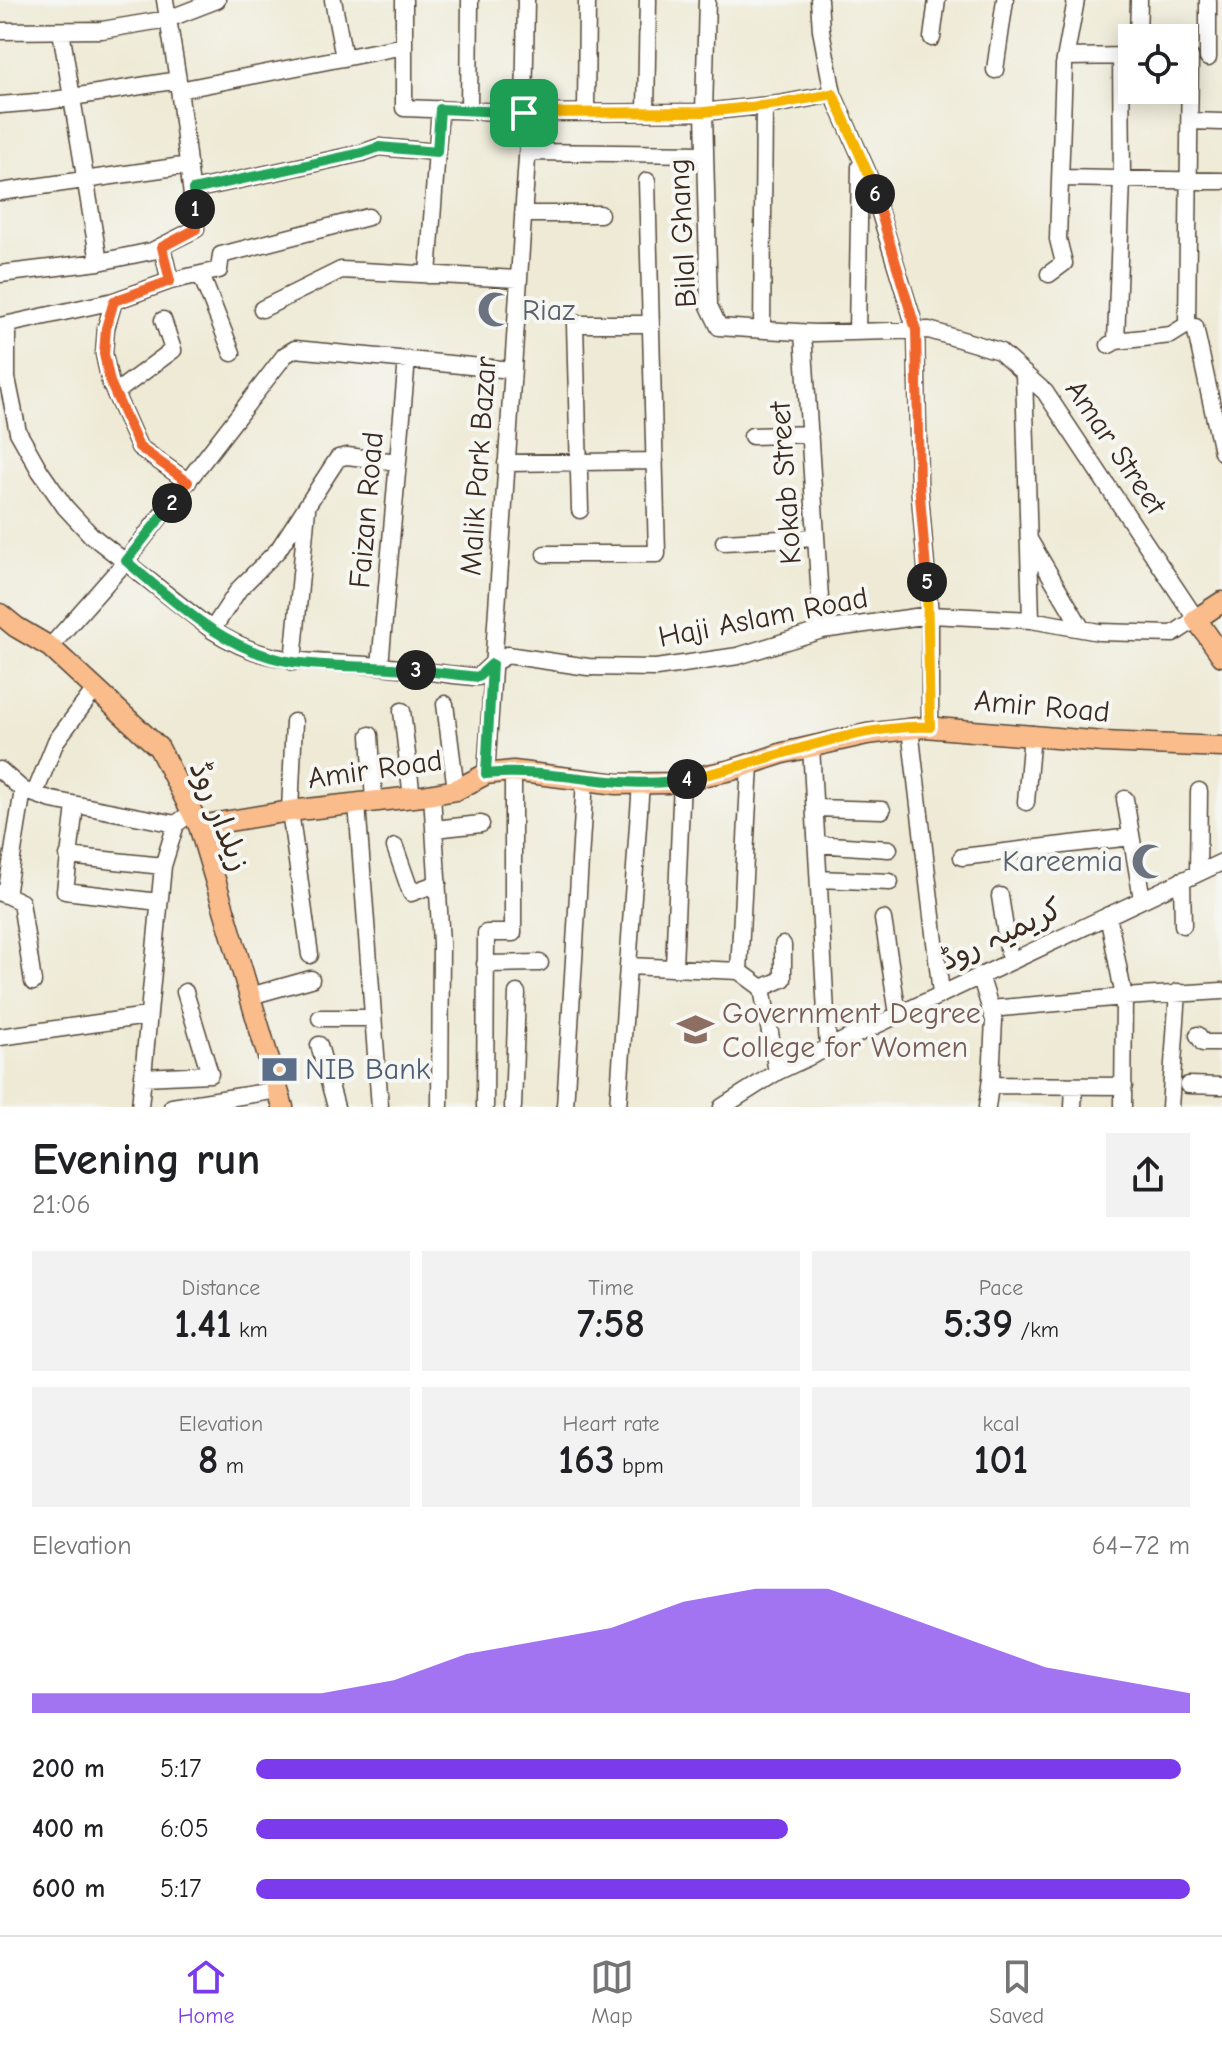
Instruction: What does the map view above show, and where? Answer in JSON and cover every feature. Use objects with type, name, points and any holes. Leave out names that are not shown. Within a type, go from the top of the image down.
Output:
[{"type":"main road","points":[[1196,619],[1222,602]]},
{"type":"main road","name":"Amar Street","points":[[1196,619],[1222,656]]},
{"type":"main road","name":"زیلدار روڈ","points":[[5,624],[50,647],[159,748],[189,821],[250,996],[280,1099]]},
{"type":"main road","name":"Amir Road","points":[[189,821],[422,796],[456,790],[486,774],[513,771],[617,784],[682,780],[811,746],[867,734],[920,728],[1032,734],[1103,742],[1222,747]]},
{"type":"street","points":[[0,274],[99,262],[152,251],[196,229],[179,85],[165,0]]},
{"type":"street","points":[[0,31],[102,30],[168,19],[217,0]]},
{"type":"street","points":[[333,0],[344,58]]},
{"type":"street","points":[[404,0],[404,108],[527,113],[704,112],[833,94]]},
{"type":"street","points":[[469,111],[470,0]]},
{"type":"street","name":"Malik Park Bazar","points":[[486,774],[527,152],[526,0]]},
{"type":"street","points":[[586,113],[587,0]]},
{"type":"street","points":[[646,112],[648,0]]},
{"type":"street","name":"Bilal Ghang","points":[[707,0],[704,112],[709,306],[719,327],[803,333],[916,330]]},
{"type":"street","points":[[819,0],[821,30],[833,94],[861,156],[916,330],[919,483],[930,615],[920,728],[941,993]]},
{"type":"street","points":[[932,38],[937,0]]},
{"type":"street","points":[[995,70],[1005,0]]},
{"type":"street","points":[[1049,274],[1064,263],[1058,239],[1060,178],[1066,57],[1076,0]]},
{"type":"street","points":[[1138,24],[1139,0]]},
{"type":"street","points":[[1208,0],[1215,58]]},
{"type":"street","points":[[61,31],[99,262]]},
{"type":"street","points":[[0,105],[179,85],[404,46]]},
{"type":"street","points":[[1066,57],[1118,56]]},
{"type":"street","points":[[1125,104],[1112,343],[1171,335],[1187,325]]},
{"type":"street","points":[[1187,325],[1189,104]]},
{"type":"street","points":[[762,330],[764,106]]},
{"type":"street","points":[[428,275],[440,109]]},
{"type":"street","points":[[1190,121],[1222,122]]},
{"type":"street","points":[[193,190],[379,147],[437,152]]},
{"type":"street","points":[[527,152],[705,154]]},
{"type":"street","points":[[857,332],[861,156]]},
{"type":"street","points":[[0,192],[189,165]]},
{"type":"street","points":[[1060,178],[1222,181]]},
{"type":"street","points":[[545,554],[657,554],[647,181]]},
{"type":"street","points":[[523,214],[600,214]]},
{"type":"street","points":[[4,326],[114,301],[170,281],[219,270],[221,255],[368,217]]},
{"type":"street","points":[[162,247],[170,281]]},
{"type":"street","points":[[262,309],[335,271],[518,279]]},
{"type":"street","points":[[201,275],[232,353]]},
{"type":"street","points":[[114,301],[106,328],[104,354],[115,393],[139,447],[188,482]]},
{"type":"street","points":[[115,393],[173,350],[163,320]]},
{"type":"street","points":[[580,510],[575,324],[650,324]]},
{"type":"street","points":[[1187,325],[1198,330],[1218,458]]},
{"type":"street","name":"Haji Aslam Road","points":[[4,326],[7,378],[18,432],[65,507],[91,535],[212,630],[232,643],[293,662],[380,666],[474,677],[507,655],[588,667],[656,668],[738,656],[822,630],[930,615],[1031,620],[1082,629],[1173,634],[1196,619]]},
{"type":"street","name":"Amar Street","points":[[916,330],[929,330],[999,351],[1045,392],[1196,619]]},
{"type":"street","name":"Kokab Street","points":[[803,333],[822,630]]},
{"type":"street","points":[[50,647],[126,561],[285,355],[295,349],[512,370]]},
{"type":"street","name":"Faizan Road","points":[[380,666],[407,359]]},
{"type":"street","points":[[1024,373],[1031,620]]},
{"type":"street","points":[[752,436],[810,434]]},
{"type":"street","points":[[212,630],[239,589],[278,550],[342,456],[398,462]]},
{"type":"street","points":[[506,463],[655,461]]},
{"type":"street","points":[[293,662],[307,507]]},
{"type":"street","points":[[724,542],[816,537]]},
{"type":"street","points":[[1029,538],[1082,629]]},
{"type":"street","points":[[33,982],[21,902],[3,894],[29,792],[56,741],[96,688]]},
{"type":"street","points":[[445,704],[456,790]]},
{"type":"street","points":[[402,711],[422,796],[434,829],[441,944],[440,1107]]},
{"type":"street","points":[[294,722],[290,811],[310,955]]},
{"type":"street","points":[[1026,802],[1032,734]]},
{"type":"street","points":[[370,735],[366,803],[373,1018],[380,1107]]},
{"type":"street","points":[[811,746],[828,1048]]},
{"type":"street","points":[[739,971],[750,764]]},
{"type":"street","points":[[0,770],[29,792],[75,806],[189,821],[163,866],[140,1107]]},
{"type":"street","points":[[485,1107],[486,933],[513,933],[513,771]]},
{"type":"street","points":[[565,1107],[585,779]]},
{"type":"street","points":[[674,966],[682,780]]},
{"type":"street","points":[[618,1107],[641,783]]},
{"type":"street","points":[[1198,873],[1199,791]]},
{"type":"street","points":[[1125,799],[1142,899]]},
{"type":"street","points":[[75,806],[65,891],[159,902]]},
{"type":"street","points":[[815,808],[882,810]]},
{"type":"street","points":[[434,829],[481,824]]},
{"type":"street","points":[[962,857],[1131,837]]},
{"type":"street","points":[[817,844],[889,849]]},
{"type":"street","points":[[395,847],[411,893],[438,883]]},
{"type":"street","points":[[68,856],[163,866]]},
{"type":"street","name":"کریمیہ روڈ","points":[[722,1107],[777,1072],[1222,862]]},
{"type":"street","points":[[819,879],[890,882]]},
{"type":"street","points":[[1182,880],[1183,925]]},
{"type":"street","points":[[1000,896],[1010,961]]},
{"type":"street","points":[[1108,915],[1124,997],[1123,1107]]},
{"type":"street","points":[[883,919],[898,1014]]},
{"type":"street","points":[[762,988],[783,979],[783,945]]},
{"type":"street","points":[[485,964],[540,963]]},
{"type":"street","points":[[628,966],[739,971],[762,988],[777,1072]]},
{"type":"street","points":[[980,975],[994,1020],[987,1107]]},
{"type":"street","points":[[250,996],[311,979]]},
{"type":"street","points":[[990,1009],[1178,992],[1222,991]]},
{"type":"street","points":[[143,1077],[210,1074],[185,992]]},
{"type":"street","points":[[1170,1107],[1178,992]]},
{"type":"street","points":[[513,1107],[517,993]]},
{"type":"street","points":[[0,1037],[147,1016]]},
{"type":"street","points":[[320,1018],[373,1018]]},
{"type":"street","points":[[1198,1035],[1203,1043],[1222,1043]]},
{"type":"street","points":[[319,1045],[336,1107]]},
{"type":"street","points":[[990,1085],[1124,1086]]},
{"type":"street","points":[[1188,1085],[1222,1086]]},
{"type":"street","points":[[1073,1107],[1074,1086]]},
{"type":"street","points":[[172,1107],[280,1099]]},
{"type":"place","name":"Riaz","points":[[496,310]]},
{"type":"place","name":"Kareemia","points":[[1149,861]]},
{"type":"place","name":"Government Degree College for Women","points":[[696,1030]]},
{"type":"place","name":"NIB Bank","points":[[279,1069]]},
{"type":"route","points":[[833,94],[867,171],[916,330],[919,483],[930,615],[930,727],[867,734],[783,753],[732,770],[668,783],[617,784],[519,771],[486,774],[492,664],[474,677],[380,666],[293,662],[269,656],[232,643],[212,630],[126,561],[188,482],[139,447],[110,382],[104,354],[106,328],[114,301],[170,281],[162,247],[196,229],[193,190],[379,147],[437,152],[440,109],[524,113],[704,112],[779,104],[833,94]]}]
